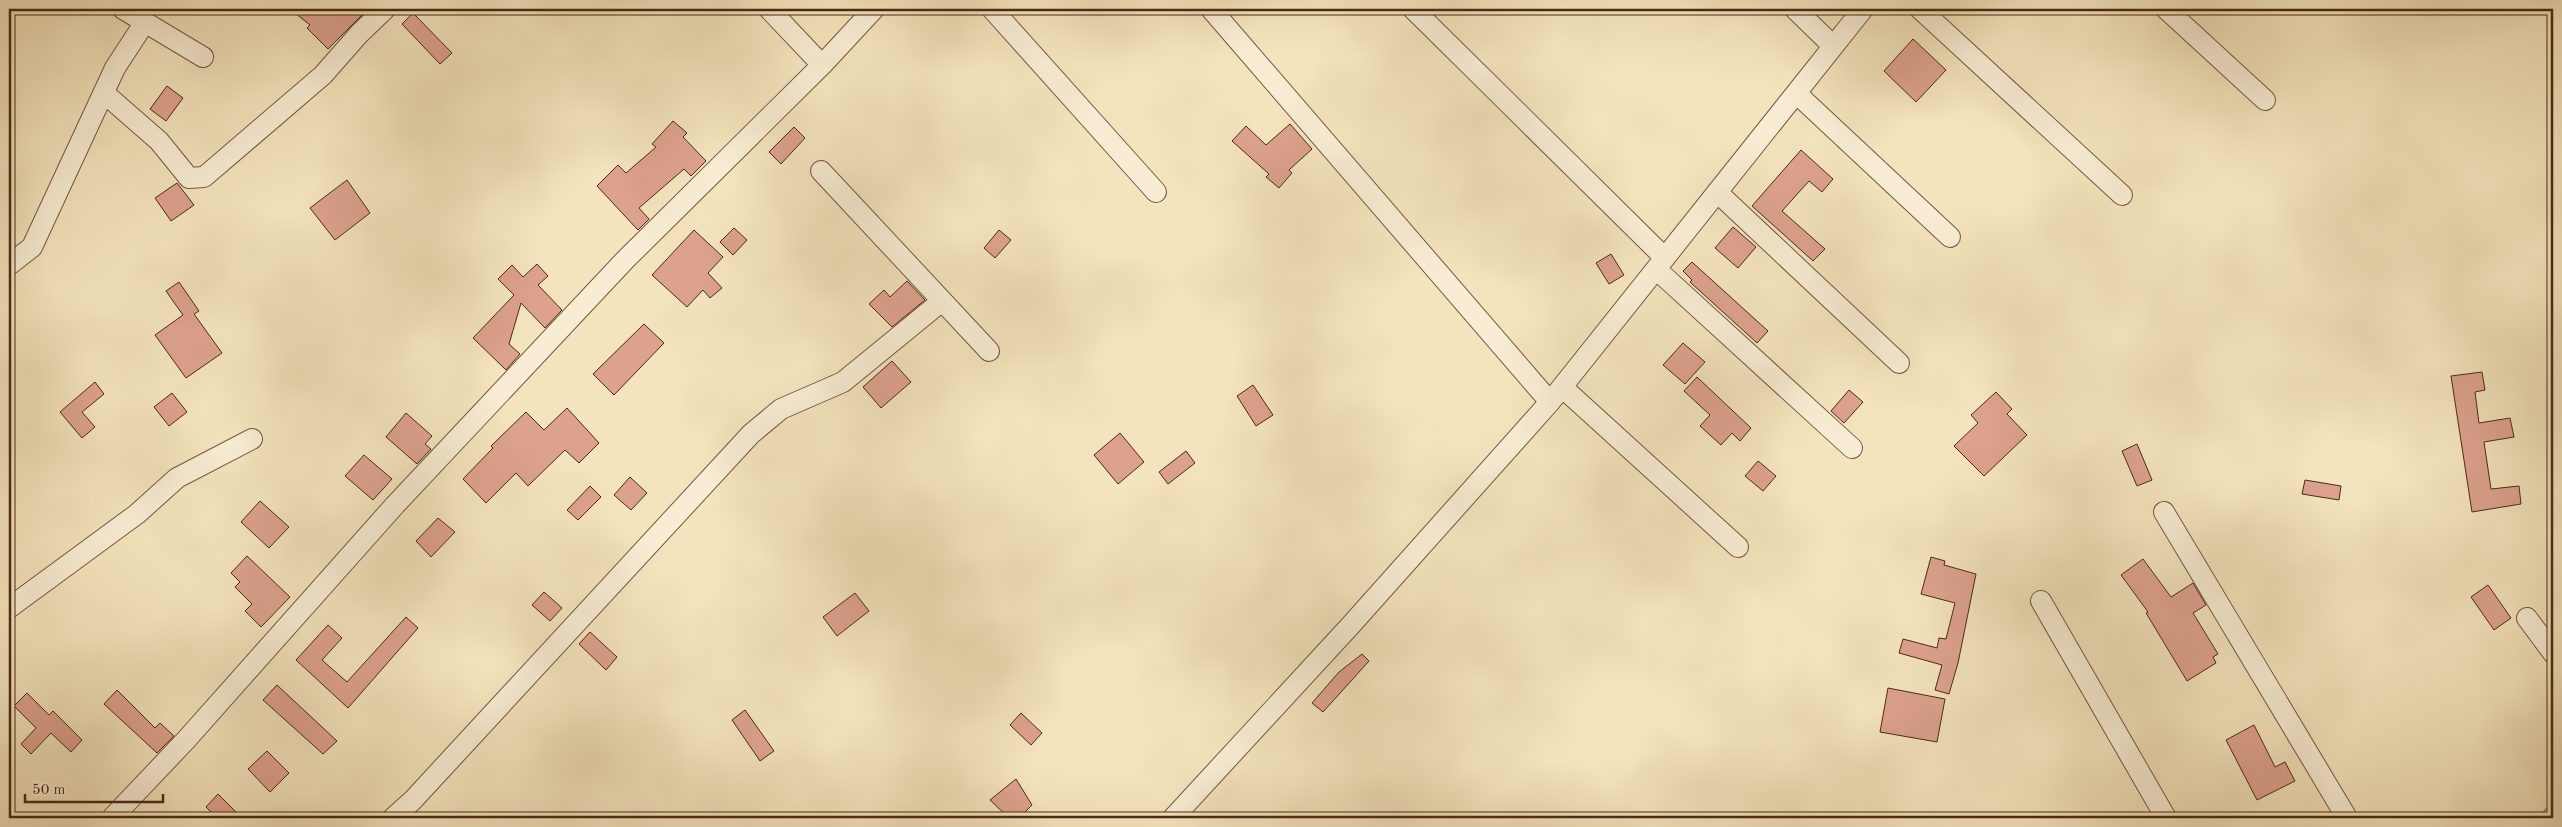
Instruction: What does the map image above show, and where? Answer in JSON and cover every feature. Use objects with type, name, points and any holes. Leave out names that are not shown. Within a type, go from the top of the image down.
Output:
[{"type":"street","points":[[123,9],[203,57]]},
{"type":"street","points":[[104,93],[160,141],[189,178],[197,179],[204,177],[323,75],[359,34],[386,9]]},
{"type":"street","points":[[769,9],[822,65]]},
{"type":"street","points":[[112,818],[186,740],[395,505],[612,274],[822,65],[874,9]]},
{"type":"street","points":[[992,9],[1156,192]]},
{"type":"street","points":[[1211,9],[1556,395],[1738,547]]},
{"type":"street","points":[[1413,9],[1660,264],[1852,448]]},
{"type":"street","points":[[1795,9],[1833,46]]},
{"type":"street","points":[[1173,818],[1350,626],[1556,395],[1863,9]]},
{"type":"street","points":[[1920,9],[2122,195]]},
{"type":"street","points":[[2166,9],[2265,100]]},
{"type":"street","points":[[9,265],[32,247],[116,68],[145,22]]},
{"type":"street","points":[[1796,93],[1950,237]]},
{"type":"street","points":[[821,171],[989,351]]},
{"type":"street","points":[[1717,192],[1899,363]]},
{"type":"street","points":[[392,818],[414,800],[762,423],[781,408],[843,382],[942,301]]},
{"type":"street","points":[[9,608],[137,514],[177,478],[252,440]]},
{"type":"street","points":[[2164,512],[2347,818]]},
{"type":"street","points":[[2040,601],[2166,818]]},
{"type":"street","points":[[2526,618],[2553,653]]},
{"type":"building","points":[[290,9],[368,9],[328,49],[307,28],[310,25]]},
{"type":"building","points":[[413,13],[452,53],[440,64],[402,24]]},
{"type":"building","points":[[1913,39],[1946,70],[1916,102],[1884,71]]},
{"type":"building","points":[[167,86],[183,98],[166,121],[150,109]]},
{"type":"building","points":[[673,121],[687,133],[683,137],[706,161],[691,176],[684,169],[639,208],[649,219],[638,230],[597,186],[618,165],[626,173],[656,147],[652,144]]},
{"type":"building","points":[[1290,124],[1312,149],[1289,170],[1292,173],[1279,188],[1266,177],[1269,174],[1232,141],[1246,126],[1266,145]]},
{"type":"building","points":[[794,127],[805,138],[781,164],[769,152]]},
{"type":"building","points":[[1801,150],[1833,179],[1822,192],[1809,181],[1782,211],[1825,249],[1813,261],[1752,206]]},
{"type":"building","points":[[347,180],[370,213],[335,240],[310,208]]},
{"type":"building","points":[[177,183],[194,205],[171,221],[155,198]]},
{"type":"building","points":[[1733,227],[1756,247],[1738,268],[1715,248]]},
{"type":"building","points":[[734,228],[747,240],[733,255],[720,242]]},
{"type":"building","points":[[694,230],[723,257],[708,273],[722,288],[710,298],[703,290],[687,307],[652,275]]},
{"type":"building","points":[[999,230],[1011,240],[995,258],[984,248]]},
{"type":"building","points":[[1611,254],[1624,275],[1609,284],[1596,263]]},
{"type":"building","points":[[1692,262],[1768,331],[1757,343],[1690,282],[1692,280],[1683,271]]},
{"type":"building","points":[[537,264],[548,276],[538,285],[562,310],[545,328],[521,303],[509,344],[520,354],[506,370],[473,338],[514,295],[498,279],[512,265],[523,277]]},
{"type":"building","points":[[907,281],[925,300],[892,327],[869,304],[884,290],[890,297]]},
{"type":"building","points":[[179,282],[199,311],[194,314],[222,353],[186,378],[155,335],[183,315],[166,291]]},
{"type":"building","points":[[644,324],[664,343],[614,395],[593,374]]},
{"type":"building","points":[[1683,343],[1705,362],[1685,384],[1663,365]]},
{"type":"building","points":[[892,361],[911,382],[881,408],[863,387]]},
{"type":"building","points":[[2482,372],[2485,390],[2475,392],[2479,423],[2510,418],[2514,437],[2484,442],[2491,489],[2519,486],[2521,504],[2472,512],[2451,376]]},
{"type":"building","points":[[1697,377],[1751,428],[1740,441],[1732,433],[1721,445],[1700,426],[1710,415],[1684,391]]},
{"type":"building","points":[[95,382],[104,394],[82,412],[95,427],[82,438],[60,412]]},
{"type":"building","points":[[1253,385],[1273,415],[1256,426],[1237,396]]},
{"type":"building","points":[[1849,390],[1863,402],[1844,423],[1831,411]]},
{"type":"building","points":[[1996,392],[2012,409],[2007,414],[2027,435],[1984,476],[1954,446],[1978,423],[1971,415]]},
{"type":"building","points":[[172,393],[187,412],[169,426],[154,407]]},
{"type":"building","points":[[567,408],[599,443],[579,463],[565,450],[528,486],[516,473],[486,503],[463,479],[493,448],[491,446],[526,412],[544,430]]},
{"type":"building","points":[[406,413],[432,436],[425,444],[431,449],[417,464],[386,437]]},
{"type":"building","points":[[1120,433],[1144,462],[1118,484],[1094,455]]},
{"type":"building","points":[[2137,444],[2152,480],[2137,486],[2122,451]]},
{"type":"building","points":[[1186,451],[1195,463],[1168,484],[1159,472]]},
{"type":"building","points":[[364,455],[392,479],[373,500],[345,476]]},
{"type":"building","points":[[1758,461],[1776,476],[1763,491],[1745,476]]},
{"type":"building","points":[[630,477],[647,493],[631,510],[614,495]]},
{"type":"building","points":[[2305,480],[2341,486],[2339,500],[2302,494]]},
{"type":"building","points":[[590,486],[601,497],[578,520],[567,510]]},
{"type":"building","points":[[260,501],[289,527],[269,548],[241,522]]},
{"type":"building","points":[[438,518],[455,532],[431,557],[416,541]]},
{"type":"building","points":[[247,556],[290,597],[261,627],[245,611],[252,604],[235,587],[240,582],[231,573]]},
{"type":"building","points":[[1931,557],[1945,561],[1944,565],[1976,574],[1958,663],[1949,694],[1935,690],[1942,665],[1899,653],[1903,639],[1937,648],[1939,638],[1946,639],[1955,603],[1921,594]]},
{"type":"building","points":[[2143,559],[2171,597],[2193,583],[2206,605],[2193,613],[2218,654],[2213,657],[2216,663],[2187,681],[2146,613],[2148,612],[2121,575]]},
{"type":"building","points":[[2488,585],[2511,618],[2494,630],[2471,597]]},
{"type":"building","points":[[544,592],[562,608],[550,621],[532,605]]},
{"type":"building","points":[[855,593],[869,611],[837,636],[823,617]]},
{"type":"building","points":[[406,617],[418,628],[348,708],[296,660],[328,625],[342,638],[322,660],[347,682]]},
{"type":"building","points":[[590,632],[617,657],[606,670],[579,644]]},
{"type":"building","points":[[1362,654],[1369,661],[1323,712],[1312,703],[1339,672]]},
{"type":"building","points":[[277,685],[337,741],[323,754],[263,700]]},
{"type":"building","points":[[1888,688],[1945,699],[1937,742],[1880,732]]},
{"type":"building","points":[[117,690],[155,728],[160,723],[174,736],[157,753],[104,704]]},
{"type":"building","points":[[27,693],[49,715],[53,711],[82,740],[71,752],[51,733],[31,754],[21,744],[36,728],[14,706]]},
{"type":"building","points":[[745,710],[774,751],[760,761],[732,720]]},
{"type":"building","points":[[1021,713],[1042,733],[1031,745],[1010,725]]},
{"type":"building","points":[[2254,725],[2275,767],[2285,762],[2295,781],[2257,800],[2226,740]]},
{"type":"building","points":[[267,751],[289,773],[270,792],[248,769]]},
{"type":"building","points":[[1016,779],[1032,805],[1019,818],[1009,818],[990,800]]},
{"type":"building","points":[[218,794],[242,818],[217,818],[206,807]]}]
